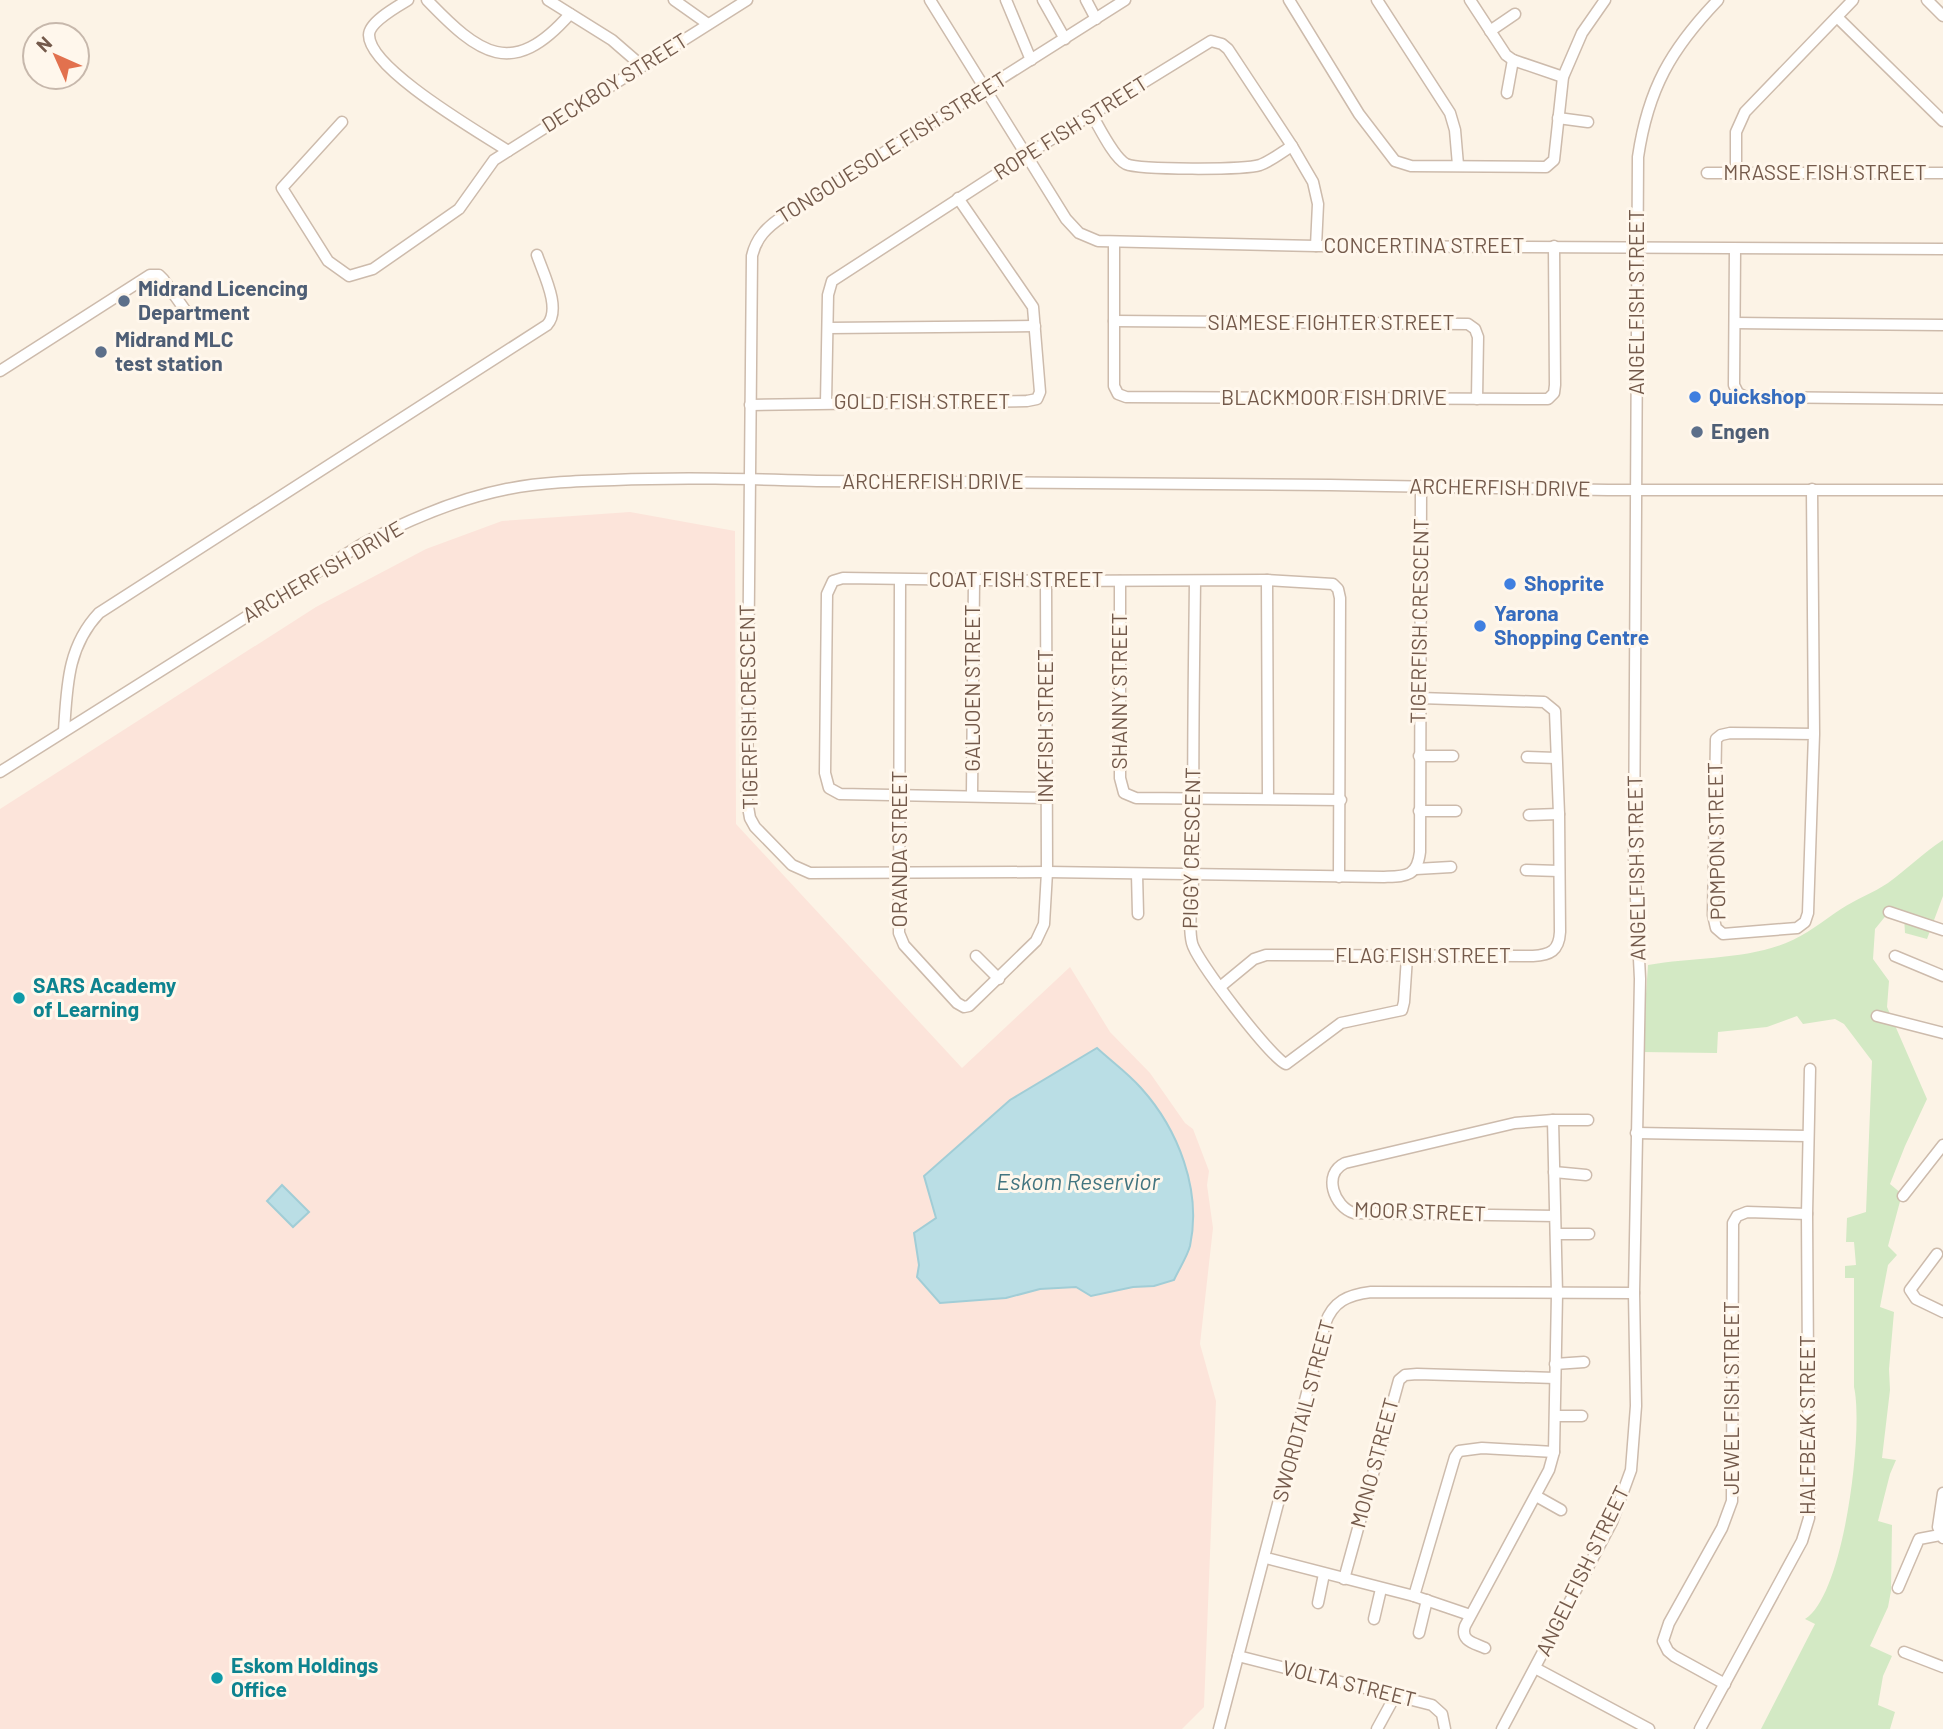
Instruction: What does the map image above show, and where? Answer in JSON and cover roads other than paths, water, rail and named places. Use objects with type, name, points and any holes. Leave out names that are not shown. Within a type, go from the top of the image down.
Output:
[{"type":"street","points":[[408,0],[370,29],[369,38],[376,52],[401,79],[508,151]]},
{"type":"street","points":[[427,0],[464,35],[504,54],[517,53],[534,46],[570,14]]},
{"type":"street","points":[[548,0],[612,40],[642,66]]},
{"type":"street","points":[[674,0],[708,24]]},
{"type":"street","name":"DECKBOY STREET","points":[[342,122],[282,188],[328,261],[349,276],[373,269],[459,209],[486,169],[508,151],[747,0]]},
{"type":"street","name":"CONCERTINA STREET","points":[[930,0],[1074,229],[1090,238],[1114,243],[1316,246],[1943,249]]},
{"type":"street","points":[[1006,0],[1031,60]]},
{"type":"street","points":[[1043,0],[1065,38]]},
{"type":"street","points":[[1086,0],[1096,19]]},
{"type":"street","name":"TONGOUESOLE FISH STREET","points":[[749,479],[752,256],[755,244],[762,234],[782,217],[1125,0]]},
{"type":"street","points":[[1289,0],[1359,114],[1389,155],[1401,164],[1546,167],[1554,160],[1563,77],[1599,2]]},
{"type":"street","points":[[1377,0],[1454,121],[1458,165]]},
{"type":"street","points":[[1470,0],[1506,55],[1513,60],[1563,77]]},
{"type":"street","name":"ANGELFISH STREET","points":[[1502,1729],[1612,1522],[1628,1480],[1635,1430],[1634,1293],[1640,979],[1634,857],[1638,157],[1648,111],[1659,80],[1674,51],[1718,0]]},
{"type":"street","points":[[1736,172],[1737,132],[1745,111],[1853,0]]},
{"type":"street","points":[[1927,0],[1943,16]]},
{"type":"street","points":[[1490,31],[1515,14]]},
{"type":"street","points":[[1837,17],[1943,121]]},
{"type":"street","name":"ROPE FISH STREET","points":[[826,403],[828,289],[832,281],[958,198],[1211,41],[1228,49],[1313,182],[1316,194],[1316,246]]},
{"type":"street","points":[[1507,93],[1513,60]]},
{"type":"street","points":[[1092,115],[1119,159],[1129,165],[1190,169],[1248,168],[1261,164],[1292,146]]},
{"type":"street","points":[[1558,118],[1588,122]]},
{"type":"street","name":"MRASSE FISH STREET","points":[[1707,173],[1943,173]]},
{"type":"street","name":"GOLD FISH STREET","points":[[750,405],[1032,401],[1038,397],[1040,392],[1035,313],[1031,303],[958,198]]},
{"type":"street","name":"BLACKMOOR FISH DRIVE","points":[[1114,243],[1114,386],[1116,393],[1123,397],[1542,400],[1554,393],[1554,246]]},
{"type":"street","points":[[1735,249],[1734,385],[1743,396],[1943,398]]},
{"type":"street","points":[[64,731],[70,665],[81,637],[99,613],[547,325],[552,317],[552,308],[537,255]]},
{"type":"street","points":[[0,371],[150,275],[159,275],[185,310]]},
{"type":"street","name":"SIAMESE FIGHTER STREET","points":[[1114,321],[1468,324],[1475,329],[1478,337],[1477,399]]},
{"type":"street","points":[[1735,323],[1943,325]]},
{"type":"street","points":[[828,328],[1035,326]]},
{"type":"street","name":"ARCHERFISH DRIVE","points":[[0,772],[380,534],[441,509],[492,493],[550,483],[637,479],[749,479],[1943,490]]},
{"type":"street","name":"TIGERFISH CRESCENT","points":[[749,479],[747,801],[750,818],[755,827],[786,860],[805,872],[1395,877],[1416,869],[1451,867]]},
{"type":"street","name":"TIGERFISH CRESCENT","points":[[1416,869],[1420,852],[1421,486]]},
{"type":"street","name":"POMPON STREET","points":[[1812,489],[1814,734],[1807,918],[1797,928],[1723,934],[1716,928],[1713,915],[1716,739],[1730,733],[1814,734]]},
{"type":"street","name":"COAT FISH STREET","points":[[1046,798],[836,793],[827,785],[828,590],[833,581],[840,578],[1195,582],[1267,580],[1329,583],[1338,589],[1341,800],[1339,877]]},
{"type":"street","name":"ORANDA STREET","points":[[900,580],[901,941],[957,1003],[969,1006],[999,979],[1041,933],[1044,924],[1047,872]]},
{"type":"street","name":"GALJOEN STREET","points":[[972,796],[974,580]]},
{"type":"street","points":[[1267,580],[1268,798]]},
{"type":"street","name":"INKFISH STREET","points":[[1046,581],[1047,872]]},
{"type":"street","name":"SHANNY STREET","points":[[1120,581],[1121,789],[1130,797],[1136,798],[1341,800]]},
{"type":"street","name":"PIGGY CRESCENT","points":[[1195,582],[1194,874],[1191,942],[1220,987],[1278,1060],[1286,1064],[1341,1023],[1402,1010],[1407,957]]},
{"type":"street","name":"FLAG FISH STREET","points":[[1220,987],[1254,959],[1266,955],[1533,957],[1552,953],[1560,937],[1559,814],[1556,718],[1553,708],[1548,704],[1420,698]]},
{"type":"street","points":[[1419,756],[1452,756]]},
{"type":"street","points":[[1527,757],[1556,758]]},
{"type":"street","points":[[1419,811],[1456,811]]},
{"type":"street","points":[[1529,815],[1559,814]]},
{"type":"street","points":[[1526,870],[1559,871]]},
{"type":"street","points":[[1137,874],[1138,914]]},
{"type":"street","points":[[1889,912],[1943,930]]},
{"type":"street","points":[[976,956],[999,979]]},
{"type":"street","points":[[1895,956],[1943,976]]},
{"type":"street","points":[[1877,1016],[1943,1033]]},
{"type":"street","name":"HALFBEAK STREET","points":[[1700,1729],[1802,1541],[1809,1518],[1807,1136],[1810,1069]]},
{"type":"street","points":[[1485,1648],[1468,1641],[1463,1631],[1536,1496],[1549,1470],[1553,1452],[1557,1294],[1553,1120]]},
{"type":"street","name":"MOOR STREET","points":[[1555,1216],[1354,1213],[1341,1206],[1331,1182],[1334,1170],[1345,1163],[1515,1123],[1588,1120]]},
{"type":"street","points":[[1636,1133],[1807,1136]]},
{"type":"street","points":[[1903,1196],[1943,1145]]},
{"type":"street","points":[[1554,1172],[1586,1175]]},
{"type":"street","name":"JEWEL FISH STREET","points":[[1725,1684],[1674,1656],[1662,1641],[1669,1623],[1722,1528],[1732,1502],[1733,1223],[1740,1214],[1747,1212],[1807,1214]]},
{"type":"street","points":[[1556,1234],[1589,1234]]},
{"type":"street","points":[[1937,1254],[1910,1290],[1916,1299],[1943,1312]]},
{"type":"street","name":"SWORDTAIL STREET","points":[[1219,1729],[1266,1558],[1325,1324],[1332,1308],[1355,1294],[1383,1292],[1634,1293]]},
{"type":"street","points":[[1555,1364],[1584,1362]]},
{"type":"street","name":"MONO STREET","points":[[1344,1579],[1399,1380],[1405,1375],[1417,1374],[1555,1378]]},
{"type":"street","points":[[1556,1416],[1582,1416]]},
{"type":"street","points":[[1414,1596],[1454,1461],[1460,1451],[1482,1448],[1553,1452]]},
{"type":"street","points":[[1898,1588],[1919,1539],[1942,1537],[1938,1523],[1943,1493]]},
{"type":"street","points":[[1536,1496],[1561,1510]]},
{"type":"street","points":[[1266,1558],[1414,1596],[1470,1615]]},
{"type":"street","points":[[1318,1603],[1324,1574]]},
{"type":"street","points":[[1374,1619],[1381,1589]]},
{"type":"street","points":[[1419,1633],[1427,1600]]},
{"type":"street","points":[[1904,1653],[1943,1667]]},
{"type":"street","name":"VOLTA STREET","points":[[1238,1656],[1435,1706],[1444,1718],[1445,1729]]},
{"type":"street","points":[[1535,1668],[1649,1729]]},
{"type":"street","points":[[1377,1729],[1395,1696]]},
{"type":"water","name":"Eskom Reservior","points":[[1097,1048],[1131,1077],[1154,1104],[1176,1141],[1184,1161],[1193,1203],[1193,1225],[1189,1250],[1174,1280],[1154,1286],[1133,1287],[1091,1296],[1076,1287],[1040,1289],[1006,1298],[940,1303],[917,1277],[919,1265],[914,1233],[936,1218],[924,1176],[1010,1100]]},
{"type":"water","points":[[282,1185],[309,1212],[293,1227],[267,1201]]},
{"type":"place","name":"Midrand Licencing Department","points":[[124,301]]},
{"type":"place","name":"Midrand MLC test station","points":[[101,352]]},
{"type":"place","name":"Quickshop","points":[[1695,397]]},
{"type":"place","name":"Engen","points":[[1697,432]]},
{"type":"place","name":"Shoprite","points":[[1510,584]]},
{"type":"place","name":"Yarona Shopping Centre","points":[[1480,626]]},
{"type":"place","name":"SARS Academy of Learning","points":[[19,998]]},
{"type":"place","name":"Eskom Holdings Office","points":[[217,1678]]}]
